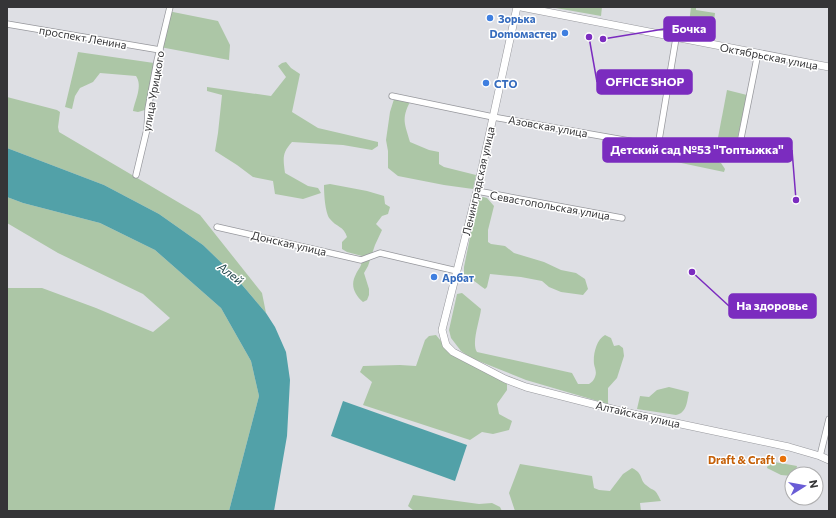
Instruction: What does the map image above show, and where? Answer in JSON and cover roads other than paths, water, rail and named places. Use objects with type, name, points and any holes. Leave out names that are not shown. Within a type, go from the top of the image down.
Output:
[{"type":"street","name":"улица Урицкого","points":[[136,175],[147,130],[148,109],[170,7]]},
{"type":"street","name":"Ленинградская улица","points":[[453,352],[446,345],[442,330],[477,192],[517,7]]},
{"type":"street","name":"Октябрьская улица","points":[[521,7],[829,67]]},
{"type":"street","name":"проспект Ленина","points":[[7,24],[160,50]]},
{"type":"street","name":"Азовская улица","points":[[392,96],[658,146],[676,38]]},
{"type":"street","points":[[738,153],[758,53]]},
{"type":"street","name":"Севастопольская улица","points":[[477,192],[622,218]]},
{"type":"street","name":"Донская улица","points":[[217,227],[361,260],[380,253],[457,270]]},
{"type":"street","name":"Алтайская улица","points":[[453,352],[505,379],[526,387],[624,412],[789,447],[829,460]]},
{"type":"street","points":[[820,456],[829,419]]},
{"type":"water","name":"Алей","points":[[7,148],[104,185],[159,214],[203,245],[232,273],[266,313],[275,327],[286,352],[290,380],[287,436],[274,511],[229,511],[259,396],[251,361],[221,308],[155,250],[100,223],[23,203],[7,197]]},
{"type":"water","points":[[343,401],[467,445],[455,481],[331,436]]},
{"type":"place","name":"Зорька","points":[[490,18]]},
{"type":"place","name":"Domoмастер","points":[[565,33]]},
{"type":"place","name":"OFFICE SHOP","points":[[589,37]]},
{"type":"place","name":"Бочка","points":[[603,39]]},
{"type":"place","name":"СТО","points":[[486,83]]},
{"type":"place","name":"Детский сад №53 ''Топтыжка''","points":[[796,200]]},
{"type":"place","name":"На здоровье","points":[[692,272]]},
{"type":"place","name":"Арбат","points":[[434,277]]},
{"type":"place","name":"Draft & Craft","points":[[783,459]]}]
